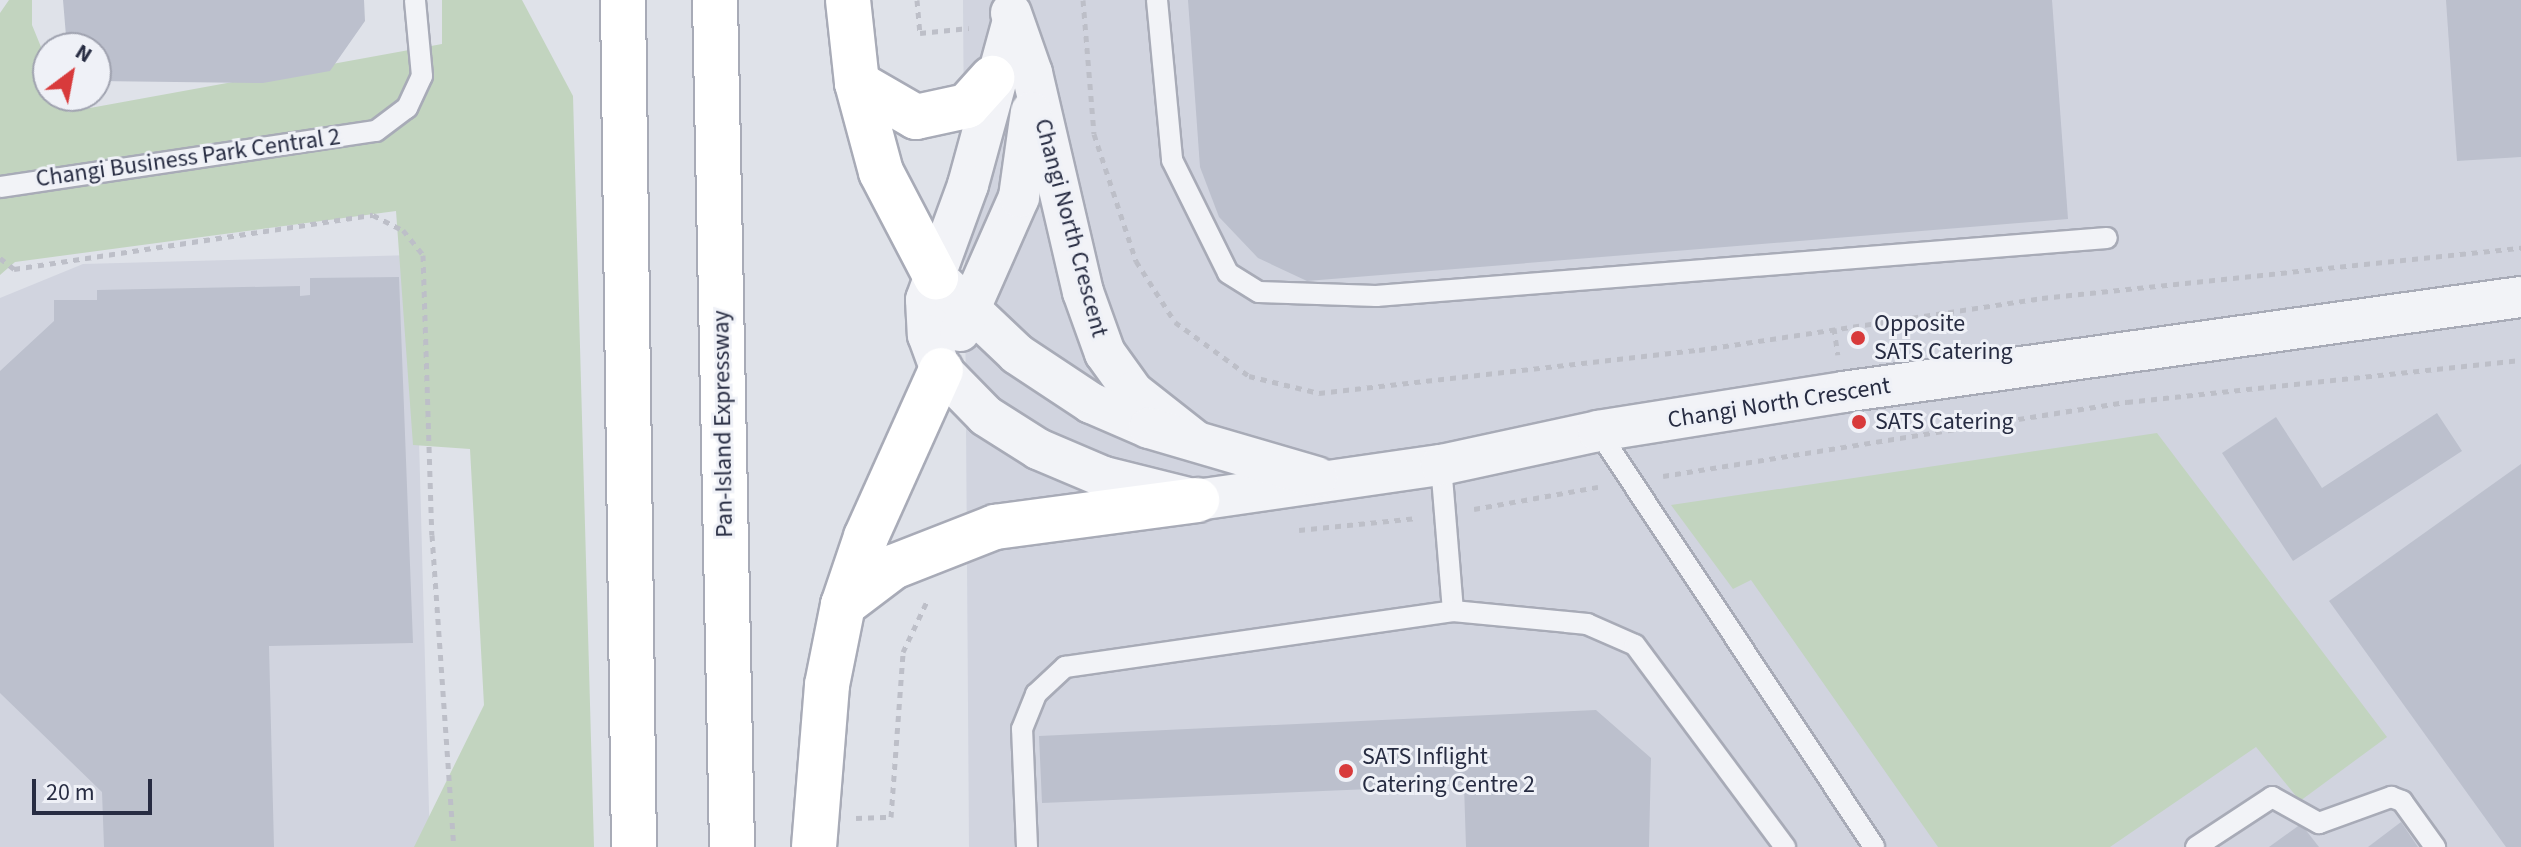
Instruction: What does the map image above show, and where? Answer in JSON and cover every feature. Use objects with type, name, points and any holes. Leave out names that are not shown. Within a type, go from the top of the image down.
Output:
[{"type":"highway","points":[[623,0],[634,847]]},
{"type":"highway","name":"Pan-Island Expressway","points":[[715,0],[732,847]]},
{"type":"highway","points":[[848,0],[857,83],[881,172],[936,277]]},
{"type":"highway","points":[[857,83],[916,117],[967,106],[1012,75]]},
{"type":"highway","points":[[814,833],[827,685],[843,605],[866,537],[941,370]]},
{"type":"highway","points":[[843,605],[893,567],[995,527],[1197,500]]},
{"type":"street","name":"Changi North Crescent","points":[[941,370],[971,310],[1019,197],[1030,144],[1012,75],[1011,12]]},
{"type":"street","name":"Changi North Crescent","points":[[1012,75],[983,133],[925,318],[941,370],[986,416],[1038,449],[1104,477],[1197,500],[1441,465],[1598,431],[2521,297]]},
{"type":"street","name":"Changi North Crescent","points":[[1012,75],[1105,353],[1133,392],[1194,440]]},
{"type":"street","name":"Changi North Crescent","points":[[936,277],[1017,354],[1091,403],[1194,440],[1325,480]]},
{"type":"lane","name":"Changi Business Park Central 2","points":[[0,187],[376,131],[407,108],[422,76],[415,0]]},
{"type":"lane","points":[[1157,0],[1172,160],[1228,273],[1259,292],[1376,296],[2107,238]]},
{"type":"lane","points":[[1598,431],[1874,847]]},
{"type":"lane","points":[[1441,465],[1453,611]]},
{"type":"lane","points":[[1027,847],[1022,729],[1036,694],[1065,667],[1453,611],[1587,624],[1635,645],[1785,847]]},
{"type":"lane","points":[[2196,847],[2272,797],[2319,823],[2391,797],[2402,801],[2435,847]]},
{"type":"path","points":[[917,0],[920,33],[1011,12]]},
{"type":"path","points":[[0,258],[14,269],[373,215],[403,230],[423,255],[432,535],[454,847]]},
{"type":"path","points":[[1292,530],[1445,515],[1630,481],[2127,402],[2521,360]]},
{"type":"path","points":[[814,833],[891,817],[903,652],[933,587]]},
{"type":"shaded area","points":[[963,0],[2521,0],[2521,847],[969,847]]},
{"type":"shaded area","points":[[414,255],[430,847],[0,847],[0,298],[83,264]]},
{"type":"green space","points":[[9,0],[32,0],[35,32],[32,32],[32,112],[112,112],[112,104],[442,44],[442,0],[522,0],[573,96],[594,847],[414,847],[484,705],[470,449],[413,445],[396,211],[15,262],[0,275],[0,13]]},
{"type":"green space","points":[[2157,433],[2387,737],[2300,801],[2256,747],[2110,847],[1938,847],[1751,580],[1733,589],[1671,505]]},
{"type":"building","points":[[63,0],[364,0],[365,21],[330,71],[263,83],[112,81],[112,32],[66,32]]},
{"type":"building","points":[[1188,0],[2052,0],[2068,219],[1307,281],[1258,258],[1219,217],[1200,167]]},
{"type":"building","points":[[2446,0],[2521,0],[2521,157],[2457,161]]},
{"type":"building","points":[[399,277],[413,643],[269,646],[274,847],[104,847],[102,792],[0,693],[0,371],[54,321],[54,300],[97,300],[97,290],[300,286],[300,296],[310,295],[310,278]]},
{"type":"building","points":[[2437,413],[2462,451],[2293,561],[2222,453],[2276,417],[2322,488]]},
{"type":"building","points":[[2521,464],[2521,847],[2506,847],[2329,601]]},
{"type":"building","name":"SATS Inflight Catering Centre 2","points":[[1596,710],[1651,758],[1649,847],[1466,847],[1464,785],[1042,803],[1039,736]]},
{"type":"building","points":[[2401,822],[2418,847],[2368,847]]},
{"type":"building","points":[[2301,824],[2319,847],[2269,847]]},
{"type":"place","name":"Opposite SATS Catering","points":[[1858,338]]},
{"type":"place","name":"SATS Catering","points":[[1859,422]]},
{"type":"place","name":"SATS Inflight Catering Centre 2","points":[[1346,771]]}]
